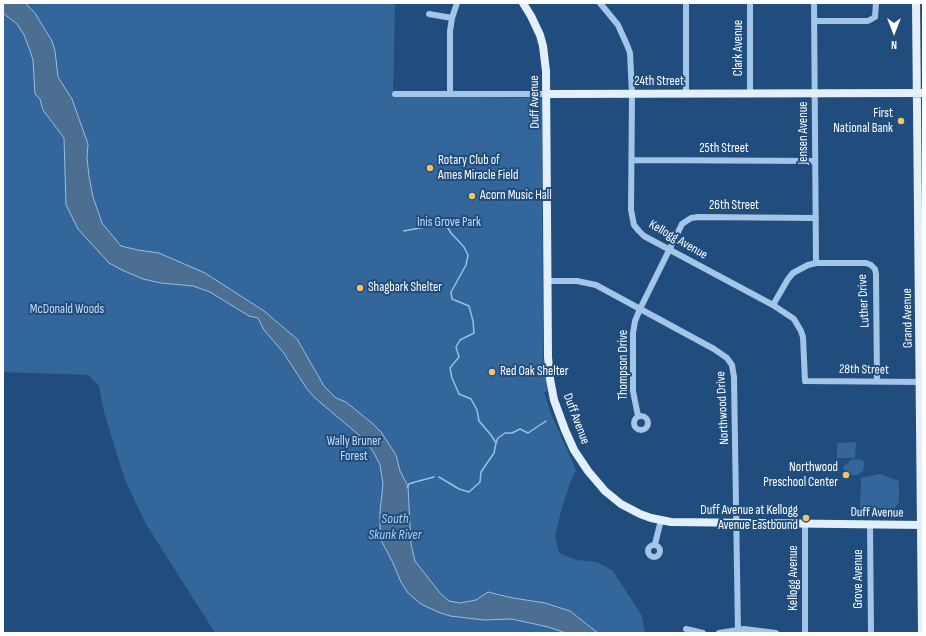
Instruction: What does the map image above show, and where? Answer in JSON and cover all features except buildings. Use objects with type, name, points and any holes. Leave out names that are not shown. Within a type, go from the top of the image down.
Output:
[{"type":"main road","name":"Duff Avenue","points":[[523,3],[536,25],[544,46],[547,94],[548,357],[550,379],[554,400],[570,442],[597,483],[612,497],[635,511],[671,522],[922,525]]},
{"type":"main road","name":"Grand Avenue","points":[[916,3],[920,93],[922,633]]},
{"type":"main road","name":"24th Street","points":[[547,94],[920,93]]},
{"type":"street","points":[[450,94],[450,41],[452,18],[457,3]]},
{"type":"street","name":"Kellogg Avenue","points":[[600,3],[618,25],[627,44],[632,67],[631,210],[634,225],[644,236],[773,304],[794,319],[801,331],[804,344],[805,381]]},
{"type":"street","points":[[686,3],[686,94]]},
{"type":"street","name":"Clark Avenue","points":[[750,3],[750,94]]},
{"type":"street","name":"Jensen Avenue","points":[[814,3],[816,263]]},
{"type":"street","points":[[814,21],[868,21],[875,17],[876,3]]},
{"type":"street","points":[[429,14],[452,18]]},
{"type":"street","name":"24th Street","points":[[395,94],[547,94]]},
{"type":"street","name":"25th Street","points":[[632,160],[815,161]]},
{"type":"street","name":"26th Street","points":[[669,249],[679,228],[686,220],[691,218],[816,218]]},
{"type":"street","name":"Thompson Drive","points":[[638,416],[633,391],[633,333],[635,322],[669,249]]},
{"type":"street","name":"Luther Drive","points":[[773,304],[793,273],[808,265],[816,263],[866,263],[871,265],[875,269],[877,382]]},
{"type":"street","name":"Northwood Drive","points":[[548,281],[577,281],[596,285],[722,354],[732,365],[734,377],[738,632]]},
{"type":"street","name":"28th Street","points":[[805,381],[922,382]]},
{"type":"street","points":[[655,544],[661,520]]},
{"type":"street","name":"Kellogg Avenue","points":[[805,524],[805,633]]},
{"type":"street","name":"Grove Avenue","points":[[870,525],[871,633]]},
{"type":"street","points":[[686,629],[703,633]]},
{"type":"street","points":[[719,633],[756,630],[776,633]]},
{"type":"green space","name":"Inis Grove Park","points":[[25,3],[395,3],[393,96],[541,98],[543,357],[548,391],[544,392],[551,414],[576,470],[561,511],[555,536],[559,553],[576,560],[597,562],[613,571],[642,616],[645,633],[598,633],[570,611],[545,603],[513,598],[501,594],[488,592],[476,600],[460,603],[449,601],[440,593],[415,561],[411,544],[408,486],[400,471],[396,455],[381,432],[373,424],[346,402],[336,398],[324,386],[297,339],[264,311],[205,273],[159,253],[121,246],[102,223],[93,197],[87,158],[88,144],[81,123],[72,99],[58,77],[47,31],[35,13]]},
{"type":"green space","points":[[3,13],[17,24],[24,35],[33,60],[35,94],[40,98],[43,110],[64,138],[66,205],[143,279],[193,286],[210,292],[249,316],[258,318],[264,330],[283,352],[307,389],[315,398],[366,441],[374,453],[380,465],[383,484],[380,511],[382,542],[401,582],[408,593],[421,604],[450,616],[497,620],[512,619],[548,627],[566,633],[215,633],[146,524],[125,480],[104,412],[99,386],[88,375],[3,372]]},
{"type":"green space","points":[[856,442],[855,458],[837,458],[837,443]]},
{"type":"green space","points":[[852,459],[861,460],[864,462],[863,471],[857,475],[847,475],[843,467]]},
{"type":"green space","points":[[880,474],[899,481],[899,502],[892,512],[860,510],[861,478]]},
{"type":"water","name":"South Skunk River","points":[[3,3],[25,3],[35,13],[52,41],[55,51],[58,77],[72,99],[88,144],[87,158],[89,176],[93,197],[102,223],[121,246],[159,253],[205,273],[264,311],[297,339],[324,386],[336,398],[346,402],[373,424],[381,432],[396,455],[400,471],[408,486],[411,544],[415,561],[440,593],[449,601],[460,603],[476,600],[488,592],[545,603],[570,611],[598,633],[566,633],[548,627],[512,619],[484,620],[450,616],[421,604],[408,593],[401,582],[382,542],[380,511],[383,484],[380,465],[374,453],[366,441],[315,398],[307,389],[283,352],[264,330],[258,318],[249,316],[210,292],[193,286],[161,283],[143,279],[122,270],[109,263],[78,229],[66,205],[64,138],[43,110],[40,99],[35,94],[33,60],[29,48],[24,35],[17,24],[3,13]]},
{"type":"waterway","points":[[404,231],[425,227],[437,222],[446,225],[464,247],[468,255],[466,265],[451,292],[452,299],[469,306],[473,321],[474,333],[460,340],[456,347],[459,357],[450,368],[452,378],[459,394],[471,399],[477,410],[479,421],[496,443],[494,453],[481,472],[480,482],[469,492],[459,489],[439,477]]},
{"type":"waterway","points":[[496,443],[498,438],[505,433],[512,433],[520,429],[528,433],[546,421]]},
{"type":"waterway","points":[[407,487],[409,484],[434,477]]},
{"type":"place","name":"First National Bank","points":[[901,121]]},
{"type":"place","name":"Rotary Club of Ames Miracle Field","points":[[430,168]]},
{"type":"place","name":"Acorn Music Hall","points":[[472,196]]},
{"type":"place","name":"Shagbark Shelter","points":[[360,288]]},
{"type":"place","name":"Red Oak Shelter","points":[[492,372]]},
{"type":"place","name":"Northwood Preschool Center","points":[[846,475]]},
{"type":"place","name":"Duff Avenue at Kellogg Avenue Eastbound","points":[[806,518]]},
{"type":"park label","name":"McDonald Woods","points":[[67,310]]},
{"type":"park label","name":"Wally Bruner Forest","points":[[354,450]]}]
